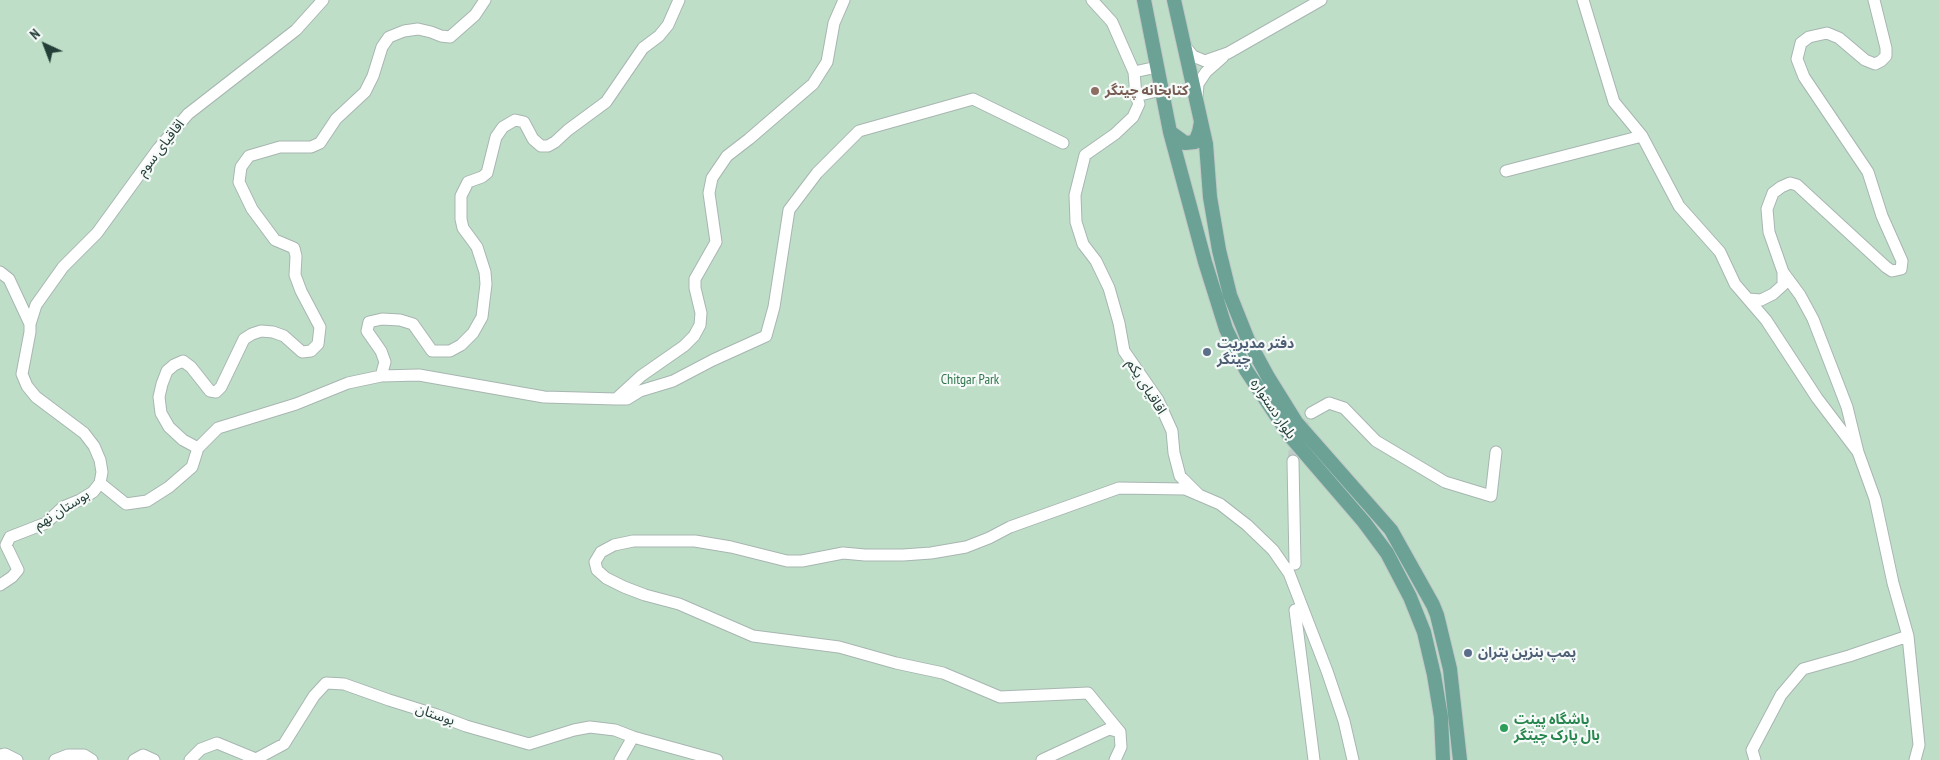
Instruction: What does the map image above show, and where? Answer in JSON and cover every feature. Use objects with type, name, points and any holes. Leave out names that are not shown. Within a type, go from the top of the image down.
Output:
[{"type":"main road","name":"بلوار دستواره","points":[[1174,0],[1206,144],[1210,197],[1219,250],[1230,295],[1248,340],[1296,422],[1391,530],[1433,605],[1450,669],[1460,760]]},
{"type":"main road","name":"بلوار دستواره","points":[[1145,2],[1170,132],[1226,329],[1246,370],[1290,436],[1364,522],[1387,553],[1410,597],[1424,632],[1434,675],[1441,717],[1443,760]]},
{"type":"main road","points":[[1170,132],[1185,143],[1194,142],[1199,132],[1201,121]]},
{"type":"street","name":"اقاقیای سوم","points":[[30,324],[36,305],[63,267],[96,233],[158,150],[188,114],[296,30],[323,0]]},
{"type":"street","points":[[198,448],[183,440],[169,427],[161,413],[159,397],[167,371],[174,365],[183,362],[191,367],[210,391],[216,392],[221,387],[244,339],[252,334],[261,331],[273,332],[284,336],[302,352],[310,352],[318,344],[320,336],[320,327],[301,291],[295,275],[296,256],[294,248],[275,240],[252,209],[239,182],[240,166],[249,156],[258,152],[280,147],[311,147],[320,143],[336,119],[365,92],[373,76],[382,47],[389,37],[404,31],[418,29],[450,37],[475,15],[485,0]]},
{"type":"street","points":[[381,376],[385,362],[381,351],[367,331],[369,322],[382,319],[400,320],[413,324],[432,351],[450,351],[461,345],[474,332],[482,317],[486,284],[485,272],[477,247],[463,228],[461,196],[468,182],[482,177],[486,173],[496,136],[503,127],[514,120],[524,122],[533,139],[542,146],[548,146],[556,142],[568,130],[606,102],[643,48],[659,36],[668,25],[679,0]]},
{"type":"street","points":[[616,399],[641,376],[684,346],[700,325],[701,313],[695,288],[695,279],[716,242],[710,193],[712,178],[727,156],[813,84],[827,62],[834,23],[844,0]]},
{"type":"street","name":"اقاقیای یکم","points":[[1092,0],[1112,22],[1134,72],[1136,96],[1139,104],[1133,117],[1115,134],[1085,155],[1075,195],[1076,222],[1083,244],[1096,261],[1109,288],[1124,351],[1158,400],[1172,431],[1174,453],[1180,476],[1199,496],[1220,504],[1246,525],[1273,550],[1289,573],[1327,670],[1344,722],[1353,760]]},
{"type":"street","points":[[1196,104],[1198,84],[1206,72],[1228,53],[1321,0]]},
{"type":"street","points":[[1583,0],[1614,102],[1642,136],[1679,206],[1720,252],[1735,284],[1766,320],[1817,398],[1858,452]]},
{"type":"street","points":[[1874,0],[1886,48],[1886,56],[1881,61],[1875,64],[1865,60],[1839,38],[1826,33],[1809,37],[1801,43],[1797,59],[1804,76],[1868,172],[1882,216],[1903,265],[1901,269],[1892,271],[1886,267],[1797,185],[1790,183],[1773,193],[1767,210],[1769,232],[1783,272],[1800,295],[1814,319],[1847,407],[1858,452],[1875,499],[1893,583],[1908,636],[1919,744],[1915,760]]},
{"type":"street","points":[[1183,42],[1193,56],[1204,61],[1228,53]]},
{"type":"street","points":[[1134,72],[1156,67]]},
{"type":"street","points":[[1136,96],[1161,90]]},
{"type":"street","points":[[100,483],[126,504],[147,501],[192,467],[198,448],[218,428],[296,404],[348,383],[381,376],[418,375],[544,397],[627,399],[640,391],[673,381],[766,336],[774,307],[789,210],[817,173],[859,131],[973,99],[1063,143]]},
{"type":"street","points":[[1506,171],[1642,136]]},
{"type":"street","points":[[0,272],[9,279],[30,324]]},
{"type":"street","points":[[1748,299],[1761,300],[1773,294],[1783,285],[1783,272]]},
{"type":"street","name":"بوستان نهم","points":[[0,585],[12,577],[18,570],[6,545],[10,537],[46,523],[64,506],[80,500],[93,492],[100,483],[102,472],[100,460],[94,446],[84,433],[36,397],[27,386],[22,374],[30,324]]},
{"type":"street","points":[[1311,413],[1329,403],[1344,408],[1376,441],[1444,482],[1491,496],[1496,452]]},
{"type":"street","points":[[1293,461],[1295,564]]},
{"type":"street","points":[[1115,760],[1121,747],[1120,732],[1088,693],[1000,697],[943,673],[896,663],[839,647],[753,636],[679,604],[624,587],[606,578],[597,570],[595,562],[601,552],[614,545],[633,541],[695,541],[731,547],[787,561],[802,561],[843,553],[903,555],[931,553],[966,547],[1010,527],[1119,488],[1184,490],[1199,496]]},
{"type":"street","points":[[1295,610],[1314,760]]},
{"type":"street","points":[[1755,760],[1752,750],[1781,695],[1804,669],[1908,636]]},
{"type":"street","name":"بوستان","points":[[190,760],[201,749],[217,743],[256,759],[284,744],[314,696],[326,683],[344,684],[466,726],[529,744],[590,727],[615,730],[632,737],[717,760]]},
{"type":"street","points":[[1042,760],[1109,729],[1120,732]]},
{"type":"street","points":[[620,760],[632,737]]},
{"type":"street","points":[[0,755],[5,754],[17,760]]},
{"type":"street","points":[[55,760],[68,755],[84,755],[92,760]]},
{"type":"street","points":[[134,760],[143,756],[154,760]]},
{"type":"green space","name":"Chitgar Park","points":[[0,0],[1939,0],[1939,760],[0,760]]},
{"type":"tunnel","points":[[1293,461],[1296,433],[1311,413]]},
{"type":"place","name":"کتابخانه چیتگر","points":[[1095,91]]},
{"type":"place","name":"دفتر مدیریت چیتگر","points":[[1207,352]]},
{"type":"place","name":"پمپ بنزین پتران","points":[[1468,653]]},
{"type":"place","name":"باشگاه پینت بال پارک چیتگر","points":[[1504,728]]}]
